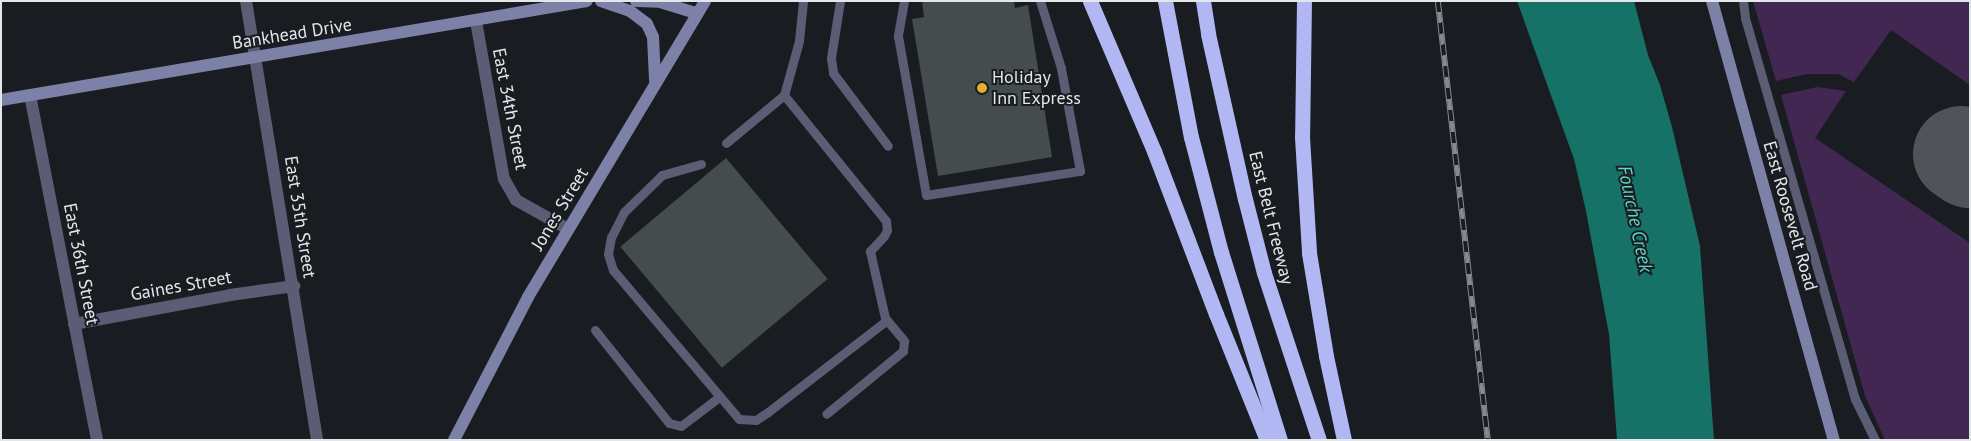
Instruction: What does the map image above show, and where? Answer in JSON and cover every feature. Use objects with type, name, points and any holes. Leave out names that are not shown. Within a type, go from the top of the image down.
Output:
[{"type":"highway","points":[[1090,1],[1154,151],[1267,440]]},
{"type":"highway","points":[[1165,1],[1191,137],[1221,252],[1280,440]]},
{"type":"highway","name":"East Belt Freeway","points":[[1203,1],[1208,34],[1245,199],[1264,273],[1319,440]]},
{"type":"highway","points":[[1304,1],[1302,138],[1309,253],[1326,356],[1344,440]]},
{"type":"main road","name":"Bankhead Drive","points":[[1,100],[476,22],[548,5],[587,1]]},
{"type":"main road","points":[[601,1],[630,11],[647,24],[651,31],[655,53],[655,84]]},
{"type":"main road","points":[[636,1],[660,2],[697,13]]},
{"type":"main road","points":[[685,1],[697,13]]},
{"type":"main road","name":"Jones Street","points":[[454,440],[528,297],[705,1]]},
{"type":"main road","name":"East Roosevelt Road","points":[[1712,1],[1834,440]]},
{"type":"street","name":"East 35th Street","points":[[246,1],[254,58],[294,286],[317,440]]},
{"type":"street","name":"East 34th Street","points":[[476,22],[504,179],[516,200],[568,229]]},
{"type":"street","name":"East 36th Street","points":[[30,95],[96,440]]},
{"type":"street","name":"Gaines Street","points":[[74,324],[230,295],[294,286]]},
{"type":"lane","points":[[726,143],[784,95],[799,41],[803,1]]},
{"type":"lane","points":[[840,1],[831,58],[833,73],[888,146]]},
{"type":"lane","points":[[904,1],[898,36],[926,195],[1080,171],[1061,68],[1040,1]]},
{"type":"lane","points":[[1743,1],[1745,18],[1855,399],[1875,440]]},
{"type":"lane","points":[[784,95],[886,221],[887,230],[884,236],[870,251],[887,320],[904,341],[903,351],[826,414]]},
{"type":"lane","points":[[701,164],[662,174],[624,212],[611,237],[608,254],[613,270],[738,419],[756,420],[887,320]]},
{"type":"lane","points":[[595,330],[669,423],[681,426],[720,397]]},
{"type":"shaded area","points":[[1753,1],[1970,1],[1970,85],[1891,30],[1854,82],[1838,74],[1807,74],[1776,81]]},
{"type":"shaded area","points":[[1817,87],[1846,91],[1815,138],[1970,243],[1970,440],[1885,440],[1865,396],[1781,95]]},
{"type":"water","name":"Fourche Creek","points":[[1517,1],[1634,1],[1648,55],[1660,85],[1672,127],[1700,246],[1714,440],[1617,440],[1609,334],[1586,211],[1574,159]]},
{"type":"building","name":"Holiday Inn Express","points":[[922,1],[1014,1],[1015,8],[1028,5],[1052,157],[938,176],[912,19],[924,17]]},
{"type":"building","points":[[726,158],[828,279],[722,368],[620,247]]},
{"type":"runway","points":[[1961,154],[1970,160]]},
{"type":"railway","points":[[1438,1],[1488,440]]},
{"type":"place","name":"Holiday Inn Express","points":[[982,88]]}]
